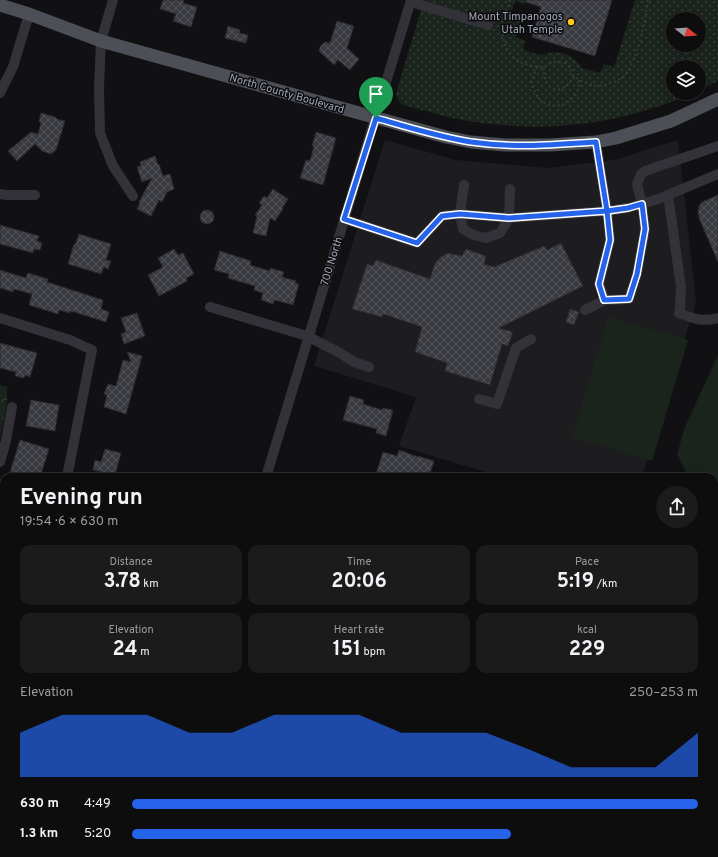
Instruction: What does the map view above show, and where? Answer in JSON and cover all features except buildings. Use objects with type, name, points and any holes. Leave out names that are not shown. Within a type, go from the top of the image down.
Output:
[{"type":"main road","name":"North County Boulevard","points":[[0,5],[29,14],[101,41],[376,118],[446,137],[471,142],[505,145],[550,146],[596,142],[616,138],[672,121],[718,99]]},
{"type":"street","points":[[113,0],[101,41],[99,88],[100,133],[113,166],[133,196]]},
{"type":"street","points":[[411,1],[488,25]]},
{"type":"street","name":"700 North","points":[[267,473],[307,336],[376,118],[411,1]]},
{"type":"street","points":[[0,92],[13,66],[29,14]]},
{"type":"street","points":[[596,142],[610,240],[599,284],[604,300]]},
{"type":"street","points":[[585,310],[604,300],[629,299],[637,274],[645,229],[642,204],[637,184],[641,174],[645,171],[718,146]]},
{"type":"street","points":[[344,219],[417,243],[442,216],[460,214],[509,218],[607,211],[628,208],[668,195],[718,174]]},
{"type":"street","points":[[464,185],[460,214],[464,229],[473,235],[486,238],[500,233],[509,218],[510,189]]},
{"type":"street","points":[[0,194],[35,195]]},
{"type":"street","points":[[668,195],[681,287],[679,313],[698,320],[718,318]]},
{"type":"street","points":[[210,307],[307,336],[354,362],[369,367]]},
{"type":"street","points":[[0,318],[70,340],[92,350],[68,473]]},
{"type":"street","points":[[480,400],[497,404],[516,348],[532,339]]},
{"type":"street","points":[[0,462],[6,441],[12,407]]},
{"type":"path","points":[[510,0],[503,22],[503,38],[508,51],[522,63],[537,67],[544,67],[548,64],[558,62],[564,63],[570,67],[574,75],[580,80],[595,86],[613,83],[623,77],[630,67],[640,40],[648,0]]},
{"type":"path","points":[[537,67],[532,79],[533,89],[542,102],[548,105],[564,105],[571,100],[576,95],[580,80]]},
{"type":"path","points":[[544,67],[545,82],[550,88],[557,90],[566,87],[571,82],[574,75]]},
{"type":"shaded area","points":[[385,140],[456,160],[547,168],[614,160],[678,140],[696,302],[643,473],[489,473],[399,446],[416,397],[314,366]]},
{"type":"green space","points":[[424,0],[527,0],[526,4],[515,1],[511,13],[522,17],[516,37],[526,41],[523,49],[540,55],[553,52],[563,53],[576,60],[582,68],[600,73],[604,64],[614,67],[635,0],[718,0],[718,81],[706,87],[706,60],[666,60],[666,100],[676,100],[634,114],[589,123],[566,125],[498,125],[439,115],[403,105],[398,100],[396,93]]},
{"type":"green space","points":[[608,317],[688,340],[652,461],[572,437]]},
{"type":"green space","points":[[718,355],[718,473],[686,473],[677,455],[684,429]]},
{"type":"green space","points":[[0,385],[7,387],[7,401],[0,440]]},
{"type":"place","name":"Mount Timpanogos Utah Temple","points":[[571,22]]},
{"type":"route","points":[[376,118],[344,219],[417,243],[442,216],[460,214],[509,218],[607,211],[642,204],[645,229],[637,274],[629,299],[604,300],[599,284],[610,240],[607,211],[596,142],[550,146],[505,145],[471,142],[446,137],[376,118]]}]
